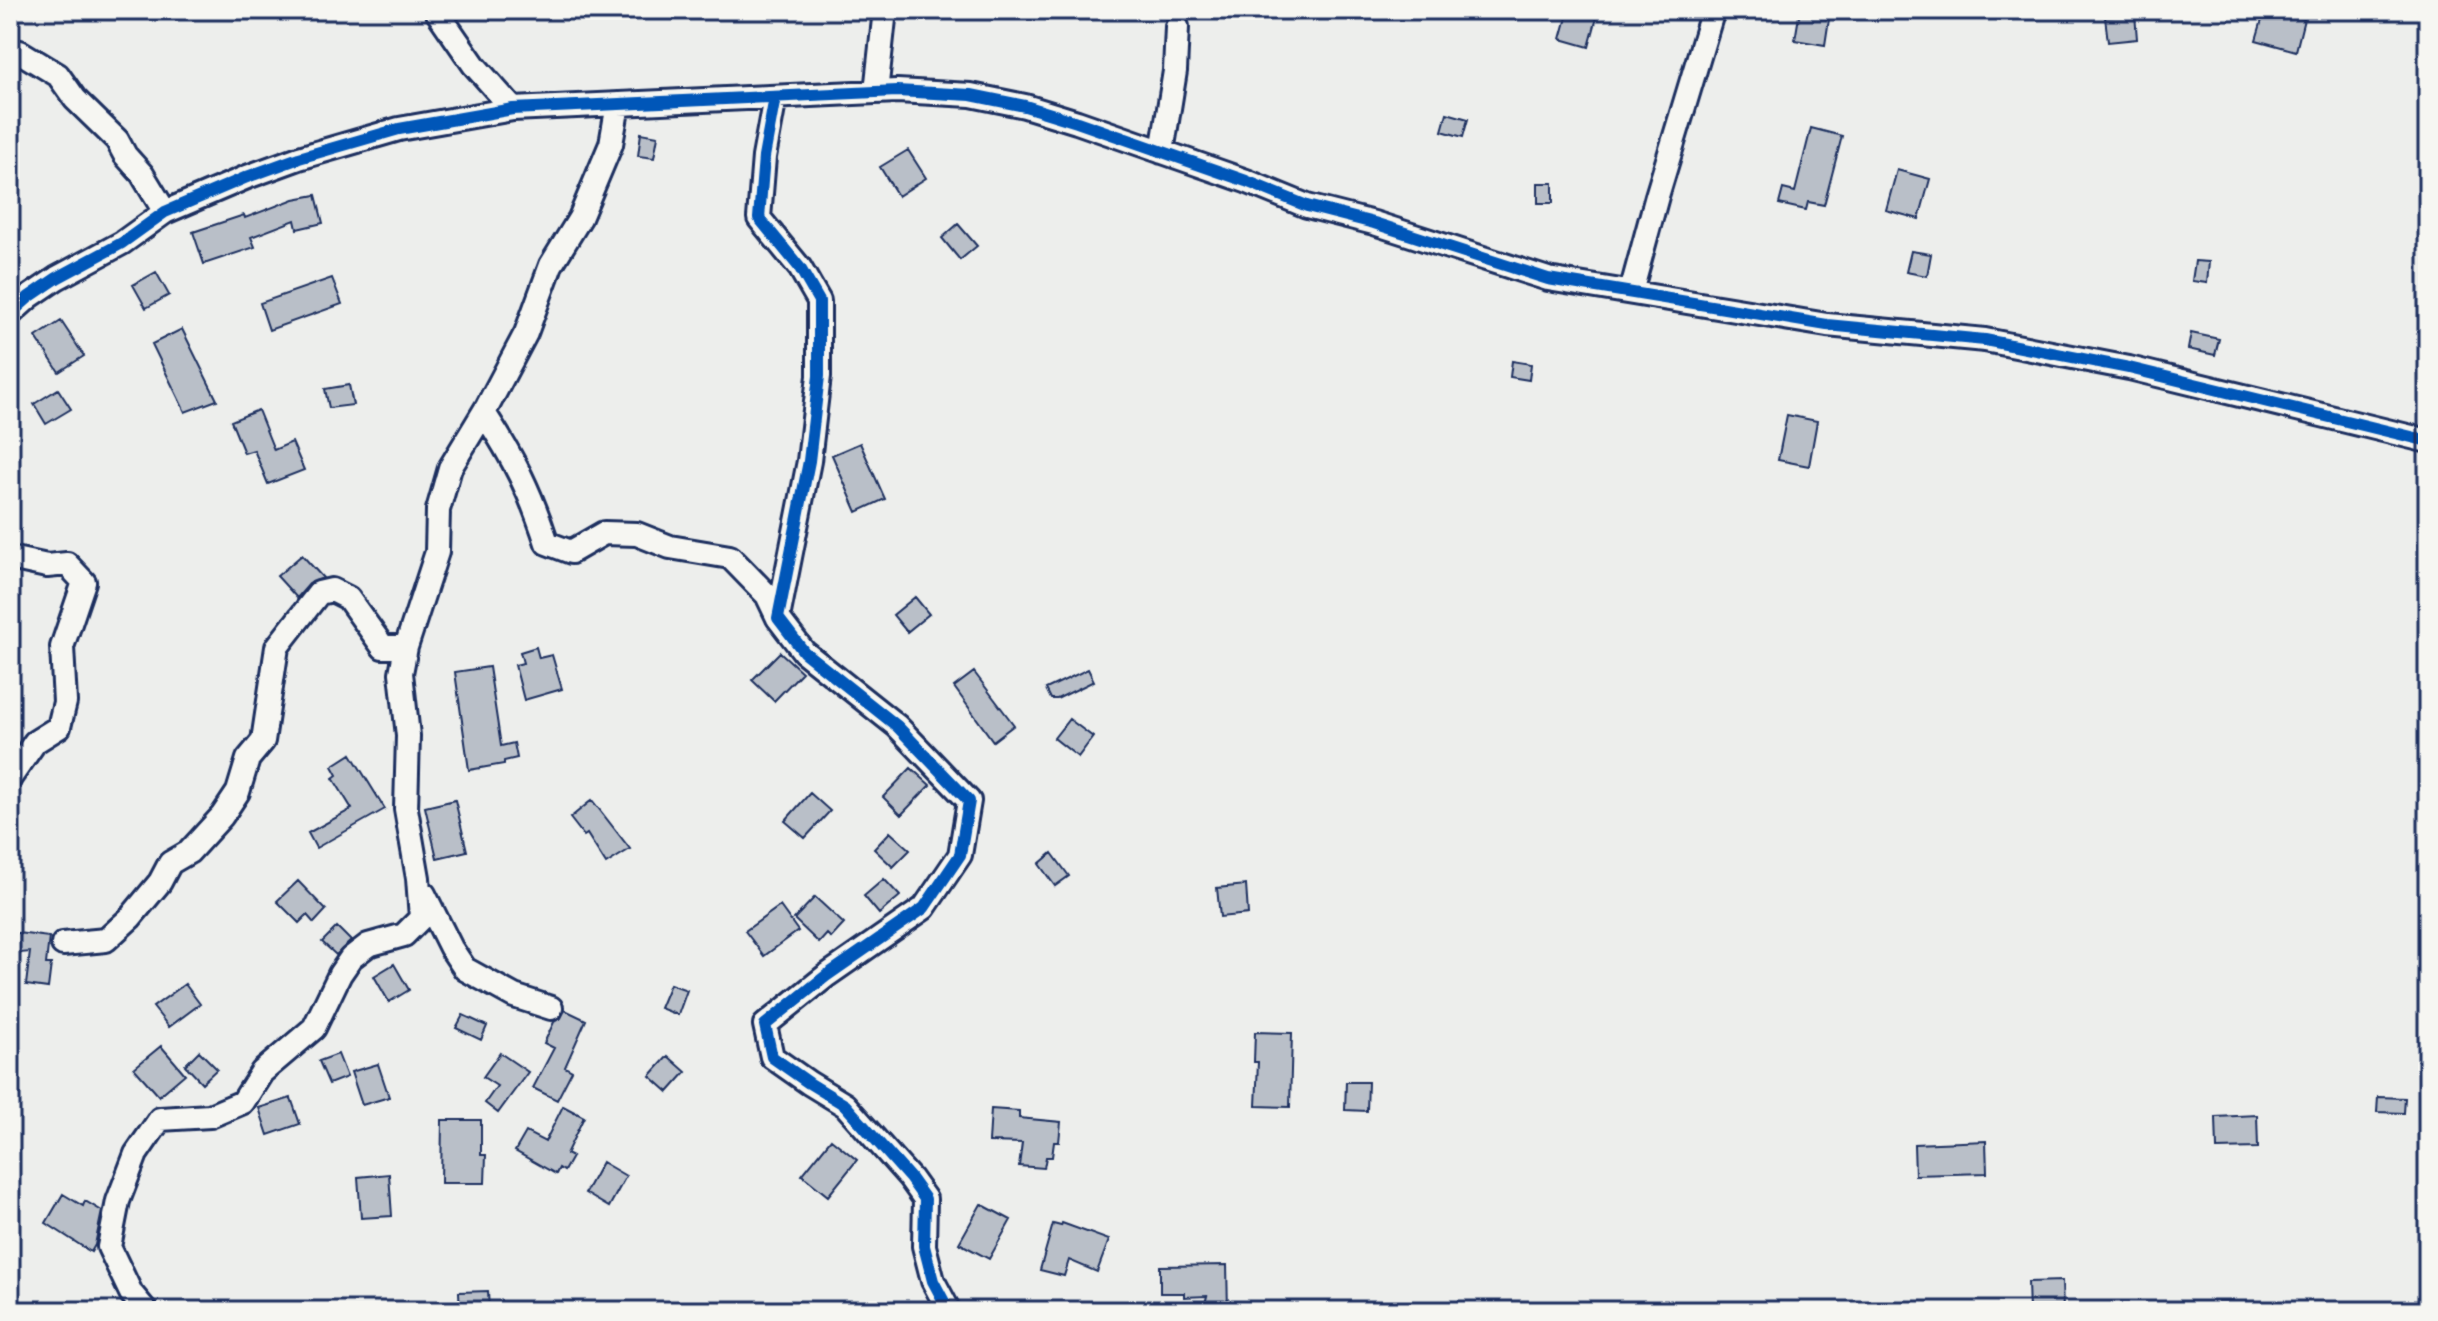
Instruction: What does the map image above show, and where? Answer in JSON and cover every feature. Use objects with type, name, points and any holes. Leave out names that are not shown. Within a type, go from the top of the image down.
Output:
[{"type":"street","points":[[436,10],[474,65],[513,109]]},
{"type":"street","points":[[876,92],[885,10]]},
{"type":"street","points":[[1631,292],[1713,10]]},
{"type":"street","points":[[1162,152],[1175,71],[1177,27]]},
{"type":"street","points":[[10,50],[20,52],[58,75],[75,99],[117,140],[165,212]]},
{"type":"street","points":[[12,309],[57,278],[122,243],[165,212],[247,177],[349,142],[399,129],[513,109],[876,92],[971,95],[1025,106],[1246,181],[1307,206],[1374,223],[1548,279],[1827,325],[1985,340],[2129,368],[2428,441]]},
{"type":"street","points":[[775,97],[764,157],[759,218],[800,268],[819,301],[819,376],[809,461],[778,618]]},
{"type":"street","points":[[146,1311],[131,1293],[109,1247],[118,1201],[136,1154],[160,1119],[210,1116],[243,1102],[262,1072],[314,1028],[351,958],[368,945],[404,935],[421,918],[418,878],[406,809],[408,736],[401,673],[406,647],[437,552],[438,510],[450,468],[484,413],[526,333],[551,265],[580,218],[611,144],[618,104]]},
{"type":"street","points":[[484,413],[526,483],[547,543],[571,552],[604,533],[637,534],[670,547],[730,557],[767,595],[778,618],[804,652],[897,726],[969,801],[960,855],[924,908],[826,976],[765,1025],[772,1057],[845,1105],[925,1199],[924,1246],[933,1281],[949,1311]]},
{"type":"street","points":[[10,558],[47,566],[67,564],[84,582],[73,607],[62,647],[65,702],[59,727],[35,742],[10,778]]},
{"type":"street","points":[[63,944],[106,940],[130,918],[160,882],[170,863],[189,852],[222,816],[238,792],[248,759],[263,741],[277,647],[319,593],[332,590],[348,598],[383,647],[406,647]]},
{"type":"street","points":[[418,878],[429,906],[465,969],[514,996],[551,1008]]},
{"type":"building","points":[[1569,10],[1599,10],[1589,47],[1561,39]]},
{"type":"building","points":[[1800,10],[1821,10],[1820,17],[1829,19],[1825,45],[1795,40]]},
{"type":"building","points":[[2265,10],[2304,19],[2296,51],[2256,40]]},
{"type":"building","points":[[2135,14],[2137,39],[2108,42],[2105,17]]},
{"type":"building","points":[[1447,113],[1468,119],[1463,137],[1442,131]]},
{"type":"building","points":[[1811,128],[1842,136],[1824,205],[1808,202],[1806,210],[1779,204],[1783,189],[1795,192]]},
{"type":"building","points":[[641,133],[658,136],[654,158],[638,156]]},
{"type":"building","points":[[908,150],[926,178],[898,196],[880,167]]},
{"type":"building","points":[[1897,170],[1930,179],[1919,219],[1886,210]]},
{"type":"building","points":[[1538,183],[1553,183],[1553,203],[1538,203]]},
{"type":"building","points":[[316,195],[323,223],[297,229],[295,220],[251,237],[255,247],[204,264],[193,232],[244,215],[245,218],[294,199]]},
{"type":"building","points":[[958,224],[977,246],[960,260],[942,238]]},
{"type":"building","points":[[1911,251],[1931,254],[1927,276],[1906,272]]},
{"type":"building","points":[[2195,261],[2209,262],[2207,283],[2192,281]]},
{"type":"building","points":[[156,272],[169,295],[146,308],[133,285]]},
{"type":"building","points":[[332,278],[342,304],[269,330],[260,303]]},
{"type":"building","points":[[61,321],[84,356],[59,372],[36,337]]},
{"type":"building","points":[[182,329],[217,400],[185,412],[152,344]]},
{"type":"building","points":[[2191,333],[2219,339],[2215,355],[2188,349]]},
{"type":"building","points":[[1512,361],[1531,364],[1529,380],[1510,377]]},
{"type":"building","points":[[349,385],[353,405],[329,408],[325,389]]},
{"type":"building","points":[[58,389],[71,409],[46,424],[34,404]]},
{"type":"building","points":[[258,410],[274,450],[292,442],[304,470],[268,484],[254,450],[244,453],[231,421]]},
{"type":"building","points":[[1787,415],[1817,421],[1809,466],[1778,460]]},
{"type":"building","points":[[860,443],[885,499],[857,512],[832,455]]},
{"type":"building","points":[[302,555],[323,578],[309,584],[297,598],[277,576]]},
{"type":"building","points":[[915,597],[929,614],[907,632],[893,615]]},
{"type":"building","points":[[536,647],[539,658],[552,655],[562,689],[524,700],[515,665],[523,663],[520,652]]},
{"type":"building","points":[[780,652],[802,672],[774,701],[752,680]]},
{"type":"building","points":[[489,667],[501,746],[514,743],[517,758],[504,761],[504,764],[469,770],[455,672]]},
{"type":"building","points":[[1088,669],[1094,681],[1051,699],[1046,689]]},
{"type":"building","points":[[974,672],[1014,725],[993,741],[954,687]]},
{"type":"building","points":[[1069,719],[1093,737],[1078,757],[1054,738]]},
{"type":"building","points":[[351,754],[385,809],[316,848],[308,833],[352,809],[333,778],[337,775],[332,766]]},
{"type":"building","points":[[911,768],[930,785],[901,815],[883,797]]},
{"type":"building","points":[[810,793],[830,811],[805,838],[785,821]]},
{"type":"building","points":[[455,800],[467,851],[437,858],[425,807]]},
{"type":"building","points":[[592,800],[630,849],[606,864],[587,834],[584,836],[570,818]]},
{"type":"building","points":[[890,832],[910,850],[893,867],[874,849]]},
{"type":"building","points":[[1052,853],[1069,876],[1055,886],[1039,864]]},
{"type":"building","points":[[884,879],[900,896],[879,914],[864,896]]},
{"type":"building","points":[[298,881],[326,910],[314,923],[307,915],[299,923],[277,901]]},
{"type":"building","points":[[1246,885],[1248,914],[1220,917],[1217,888]]},
{"type":"building","points":[[815,897],[844,924],[831,938],[827,934],[819,943],[794,919]]},
{"type":"building","points":[[780,906],[798,931],[764,956],[745,931]]},
{"type":"building","points":[[337,927],[351,941],[336,955],[322,942]]},
{"type":"building","points":[[10,932],[49,937],[46,964],[51,964],[48,988],[26,985],[30,952],[10,954]]},
{"type":"building","points":[[394,964],[409,990],[389,1002],[374,976]]},
{"type":"building","points":[[185,984],[200,1004],[169,1027],[153,1007]]},
{"type":"building","points":[[670,984],[687,990],[678,1015],[660,1008]]},
{"type":"building","points":[[565,1010],[586,1020],[565,1067],[572,1071],[557,1100],[533,1088],[554,1048],[544,1043],[554,1022],[561,1018]]},
{"type":"building","points":[[463,1015],[487,1026],[481,1040],[456,1028]]},
{"type":"building","points":[[1255,1032],[1292,1033],[1290,1107],[1256,1106],[1258,1062],[1254,1062]]},
{"type":"building","points":[[161,1046],[185,1074],[159,1096],[134,1068]]},
{"type":"building","points":[[199,1051],[217,1069],[202,1083],[185,1065]]},
{"type":"building","points":[[500,1053],[528,1072],[498,1113],[485,1103],[497,1086],[483,1077]]},
{"type":"building","points":[[338,1054],[347,1077],[329,1084],[319,1061]]},
{"type":"building","points":[[668,1056],[686,1072],[668,1092],[650,1076]]},
{"type":"building","points":[[378,1064],[389,1097],[362,1105],[351,1072]]},
{"type":"building","points":[[1346,1082],[1368,1082],[1367,1111],[1345,1110]]},
{"type":"building","points":[[2378,1097],[2405,1098],[2404,1113],[2377,1112]]},
{"type":"building","points":[[291,1098],[300,1124],[268,1135],[259,1108]]},
{"type":"building","points":[[563,1106],[584,1117],[566,1154],[572,1157],[564,1171],[559,1168],[556,1174],[515,1151],[526,1132],[545,1142]]},
{"type":"building","points":[[991,1109],[1019,1111],[1019,1118],[1061,1122],[1059,1142],[1054,1142],[1052,1157],[1046,1157],[1044,1168],[1019,1166],[1022,1143],[989,1142]]},
{"type":"building","points":[[2257,1115],[2258,1148],[2217,1149],[2216,1117]]},
{"type":"building","points":[[442,1120],[481,1120],[481,1155],[486,1155],[485,1183],[441,1183]]},
{"type":"building","points":[[831,1139],[857,1160],[828,1196],[802,1175]]},
{"type":"building","points":[[1986,1141],[1987,1173],[1915,1175],[1914,1144]]},
{"type":"building","points":[[602,1162],[626,1176],[609,1207],[585,1193]]},
{"type":"building","points":[[389,1174],[392,1216],[361,1218],[358,1177]]},
{"type":"building","points":[[63,1194],[83,1206],[85,1201],[102,1211],[91,1252],[46,1223]]},
{"type":"building","points":[[981,1204],[1011,1220],[989,1259],[959,1243]]},
{"type":"building","points":[[1062,1223],[1109,1240],[1097,1272],[1069,1260],[1064,1276],[1040,1270],[1053,1224],[1061,1226]]},
{"type":"building","points":[[1227,1265],[1228,1311],[1203,1311],[1207,1296],[1184,1297],[1184,1293],[1160,1293],[1160,1266]]},
{"type":"building","points":[[2062,1281],[2063,1311],[2029,1311],[2028,1282]]},
{"type":"building","points":[[488,1291],[489,1311],[460,1311],[459,1292]]},
{"type":"cycle path","points":[[10,314],[57,278],[122,243],[165,212],[299,158],[399,129],[513,109],[897,91],[971,95],[1025,106],[1246,181],[1307,206],[1374,223],[1548,279],[1827,325],[1985,340],[2129,368],[2428,441]]},
{"type":"cycle path","points":[[775,97],[764,157],[759,218],[800,268],[819,301],[819,376],[809,461],[778,618],[804,652],[897,726],[969,801],[960,855],[924,908],[826,976],[765,1025],[772,1057],[845,1105],[925,1199],[924,1246],[933,1281],[949,1311]]}]
